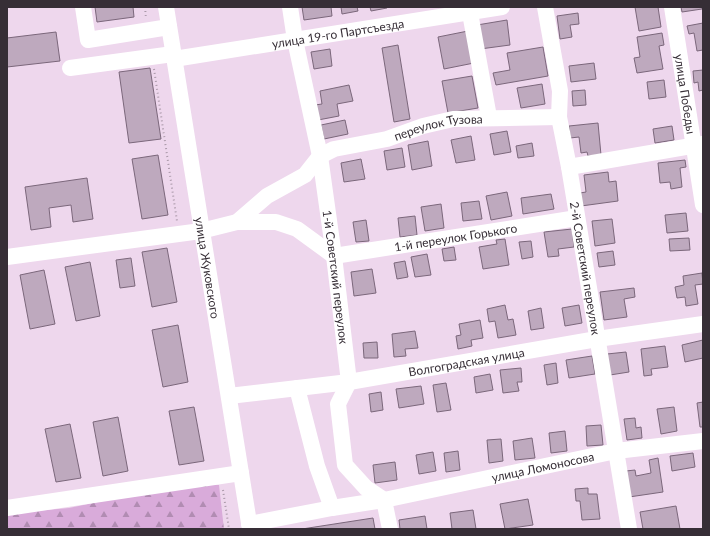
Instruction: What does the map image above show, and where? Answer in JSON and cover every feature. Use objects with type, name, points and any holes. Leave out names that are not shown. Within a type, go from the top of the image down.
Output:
[{"type":"street","points":[[83,7],[88,40],[169,28]]},
{"type":"street","name":"улица Жуковского","points":[[166,7],[201,231],[250,526]]},
{"type":"street","name":"1-й Советский переулок","points":[[290,7],[295,40],[320,156],[349,382]]},
{"type":"street","name":"улица 19-го Партсъезда","points":[[70,68],[152,56],[174,56],[295,40],[502,7]]},
{"type":"street","name":"2-й Советский переулок","points":[[545,7],[560,91],[559,117],[569,167],[629,529]]},
{"type":"street","name":"улица Победы","points":[[672,7],[698,145],[703,206]]},
{"type":"street","points":[[470,13],[489,117]]},
{"type":"street","name":"переулок Тузова","points":[[320,156],[334,149],[387,139],[423,126],[453,119],[489,117],[559,117]]},
{"type":"street","points":[[569,167],[698,145]]},
{"type":"street","points":[[237,222],[267,196],[305,175],[320,156]]},
{"type":"street","name":"1-й переулок Горького","points":[[334,256],[577,218]]},
{"type":"street","points":[[7,257],[201,231],[237,222],[276,222],[297,229],[334,256]]},
{"type":"street","name":"Волгоградская улица","points":[[229,396],[349,382],[597,339],[703,324]]},
{"type":"street","points":[[349,382],[338,404],[345,465],[366,488],[384,500],[390,529]]},
{"type":"street","points":[[297,388],[317,466],[332,508]]},
{"type":"street","name":"улица Ломоносова","points":[[250,526],[332,508],[384,500],[616,451],[703,441]]},
{"type":"street","points":[[7,508],[241,473]]},
{"type":"path","points":[[145,7],[148,31]]},
{"type":"path","points":[[152,56],[178,223]]},
{"type":"path","points":[[221,477],[229,529]]},
{"type":"green space","points":[[211,484],[219,485],[224,529],[7,529],[7,515],[13,513],[69,508],[156,490]]},
{"type":"building","points":[[95,7],[133,7],[134,17],[97,22]]},
{"type":"building","points":[[302,7],[331,7],[332,16],[304,20]]},
{"type":"building","points":[[341,7],[357,7],[358,11],[342,14]]},
{"type":"building","points":[[370,7],[387,7],[387,8],[371,11]]},
{"type":"building","points":[[635,7],[658,7],[661,27],[639,31]]},
{"type":"building","points":[[681,7],[702,7],[702,9],[682,12]]},
{"type":"building","points":[[578,13],[579,24],[570,25],[572,37],[560,39],[557,16]]},
{"type":"building","points":[[507,20],[510,45],[480,49],[477,25]]},
{"type":"building","points":[[703,23],[703,50],[697,51],[694,33],[689,34],[687,26]]},
{"type":"building","points":[[468,31],[474,63],[444,69],[438,37]]},
{"type":"building","points":[[56,32],[60,61],[7,67],[7,38]]},
{"type":"building","points":[[662,33],[664,45],[659,46],[663,69],[637,73],[634,58],[640,57],[637,37]]},
{"type":"building","points":[[398,45],[410,119],[394,122],[382,48]]},
{"type":"building","points":[[543,47],[548,76],[496,85],[493,73],[510,70],[507,53]]},
{"type":"building","points":[[330,49],[332,66],[314,69],[311,52]]},
{"type":"building","points":[[594,63],[596,79],[571,82],[569,66]]},
{"type":"building","points":[[150,68],[161,139],[129,143],[119,72]]},
{"type":"building","points":[[703,70],[703,90],[699,91],[698,82],[694,83],[693,71]]},
{"type":"building","points":[[472,76],[478,108],[448,113],[442,81]]},
{"type":"building","points":[[664,80],[666,97],[649,99],[647,82]]},
{"type":"building","points":[[542,84],[545,104],[521,108],[517,88]]},
{"type":"building","points":[[349,85],[353,101],[337,104],[339,116],[318,120],[315,105],[322,104],[320,91]]},
{"type":"building","points":[[585,90],[586,105],[573,106],[572,91]]},
{"type":"building","points":[[345,120],[348,134],[324,139],[321,125]]},
{"type":"building","points":[[598,123],[601,155],[588,156],[587,152],[581,153],[579,137],[570,138],[569,126]]},
{"type":"building","points":[[672,126],[674,140],[655,143],[653,129]]},
{"type":"building","points":[[507,131],[511,152],[494,155],[490,134]]},
{"type":"building","points":[[471,136],[475,160],[456,163],[451,140]]},
{"type":"building","points":[[428,141],[432,166],[412,170],[408,145]]},
{"type":"building","points":[[532,143],[534,156],[518,158],[516,146]]},
{"type":"building","points":[[402,148],[405,167],[387,170],[384,151]]},
{"type":"building","points":[[158,155],[168,215],[142,219],[132,159]]},
{"type":"building","points":[[361,159],[365,179],[344,182],[341,163]]},
{"type":"building","points":[[685,160],[686,167],[680,168],[682,187],[671,189],[670,182],[660,183],[658,163]]},
{"type":"building","points":[[608,172],[609,182],[616,181],[618,201],[581,206],[580,193],[586,192],[584,175]]},
{"type":"building","points":[[87,178],[93,219],[73,222],[71,205],[49,208],[51,227],[31,230],[25,187]]},
{"type":"building","points":[[507,192],[512,216],[491,220],[486,196]]},
{"type":"building","points":[[551,194],[554,209],[523,214],[521,198]]},
{"type":"building","points":[[479,201],[482,219],[463,221],[461,203]]},
{"type":"building","points":[[441,204],[444,228],[425,231],[421,207]]},
{"type":"building","points":[[686,213],[688,231],[667,233],[665,215]]},
{"type":"building","points":[[415,216],[417,235],[400,237],[398,218]]},
{"type":"building","points":[[612,219],[615,243],[595,246],[592,221]]},
{"type":"building","points":[[366,220],[369,241],[356,242],[353,222]]},
{"type":"building","points":[[572,229],[574,247],[558,249],[559,256],[548,257],[544,232]]},
{"type":"building","points":[[689,238],[690,250],[670,251],[669,239]]},
{"type":"building","points":[[505,239],[509,265],[483,269],[479,247],[497,244],[496,240]]},
{"type":"building","points":[[531,241],[533,257],[522,259],[519,242]]},
{"type":"building","points":[[454,247],[456,260],[444,261],[442,249]]},
{"type":"building","points":[[167,248],[177,302],[152,307],[142,252]]},
{"type":"building","points":[[613,251],[615,265],[599,267],[597,253]]},
{"type":"building","points":[[427,254],[431,275],[415,277],[411,257]]},
{"type":"building","points":[[131,258],[135,286],[120,288],[116,260]]},
{"type":"building","points":[[405,261],[408,277],[397,279],[394,263]]},
{"type":"building","points":[[90,262],[100,316],[76,321],[65,267]]},
{"type":"building","points":[[372,269],[376,293],[354,296],[351,272]]},
{"type":"building","points":[[44,270],[55,324],[30,329],[20,275]]},
{"type":"building","points":[[702,273],[703,284],[695,285],[698,304],[686,306],[685,297],[677,298],[675,287],[684,285],[683,276]]},
{"type":"building","points":[[634,288],[635,297],[624,299],[627,317],[604,320],[600,292]]},
{"type":"building","points":[[505,305],[508,320],[513,319],[516,335],[498,338],[495,321],[489,322],[487,309]]},
{"type":"building","points":[[579,305],[582,323],[565,326],[562,308]]},
{"type":"building","points":[[541,308],[544,328],[531,330],[528,311]]},
{"type":"building","points":[[480,320],[483,338],[471,340],[472,346],[458,349],[456,336],[461,335],[459,324]]},
{"type":"building","points":[[178,325],[188,382],[163,387],[152,330]]},
{"type":"building","points":[[415,331],[418,348],[405,349],[406,356],[394,357],[392,334]]},
{"type":"building","points":[[703,340],[703,358],[685,362],[682,345]]},
{"type":"building","points":[[377,342],[378,358],[364,358],[363,343]]},
{"type":"building","points":[[665,346],[668,367],[651,369],[652,375],[644,376],[641,349]]},
{"type":"building","points":[[626,352],[629,372],[610,375],[607,354]]},
{"type":"building","points":[[592,356],[595,374],[569,378],[566,360]]},
{"type":"building","points":[[556,363],[558,383],[547,385],[544,365]]},
{"type":"building","points":[[521,368],[522,382],[517,382],[519,391],[503,393],[500,370]]},
{"type":"building","points":[[490,374],[493,390],[476,393],[474,377]]},
{"type":"building","points":[[446,383],[451,410],[437,412],[433,385]]},
{"type":"building","points":[[421,386],[424,404],[399,408],[396,389]]},
{"type":"building","points":[[381,392],[383,410],[371,412],[369,394]]},
{"type":"building","points":[[703,402],[703,427],[700,427],[697,403]]},
{"type":"building","points":[[194,407],[204,461],[179,465],[169,411]]},
{"type":"building","points":[[674,407],[677,431],[661,434],[657,409]]},
{"type":"building","points":[[118,417],[128,471],[103,476],[93,422]]},
{"type":"building","points":[[635,418],[636,428],[641,427],[642,438],[627,440],[624,419]]},
{"type":"building","points":[[70,424],[81,478],[56,482],[45,429]]},
{"type":"building","points":[[601,425],[603,445],[587,446],[586,426]]},
{"type":"building","points":[[565,431],[567,451],[551,453],[549,433]]},
{"type":"building","points":[[532,438],[535,458],[515,460],[513,441]]},
{"type":"building","points":[[501,439],[503,461],[489,463],[487,440]]},
{"type":"building","points":[[458,451],[460,470],[446,472],[444,453]]},
{"type":"building","points":[[433,452],[436,471],[419,474],[416,455]]},
{"type":"building","points":[[693,453],[695,467],[672,471],[670,456]]},
{"type":"building","points":[[658,458],[663,492],[629,497],[626,471],[635,470],[636,476],[651,473],[649,460]]},
{"type":"building","points":[[395,462],[397,480],[375,483],[373,465]]},
{"type":"building","points":[[588,488],[588,494],[597,494],[600,519],[582,520],[580,501],[576,501],[575,489]]},
{"type":"building","points":[[528,499],[533,525],[505,529],[500,504]]},
{"type":"building","points":[[676,506],[680,529],[643,529],[640,512]]},
{"type":"building","points":[[473,510],[476,529],[452,529],[450,513]]},
{"type":"building","points":[[425,516],[427,529],[400,529],[399,520]]},
{"type":"building","points":[[373,518],[375,529],[302,529]]}]
